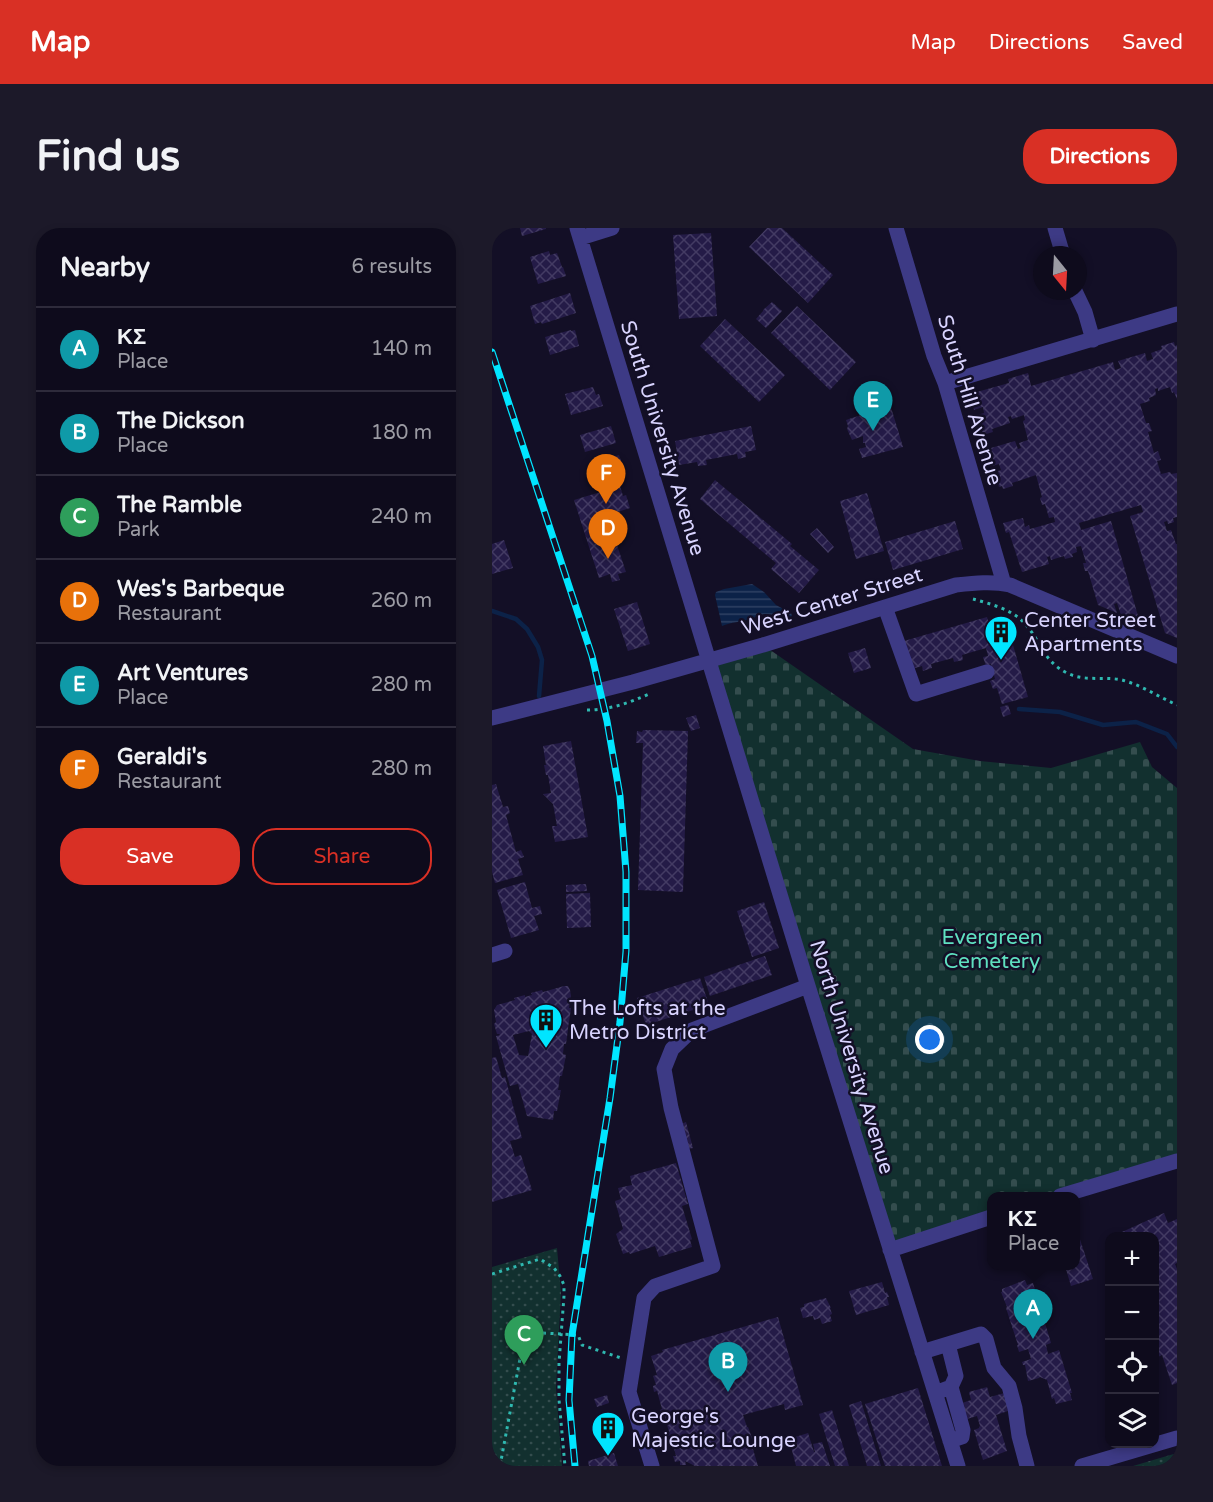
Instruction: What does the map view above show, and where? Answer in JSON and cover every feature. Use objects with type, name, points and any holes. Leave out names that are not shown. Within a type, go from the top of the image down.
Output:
[{"type":"street","points":[[579,233],[612,228]]},
{"type":"street","name":"South Hill Avenue","points":[[896,228],[934,356],[945,383],[1004,584]]},
{"type":"street","points":[[1055,228],[1060,246]]},
{"type":"street","name":"South University Avenue","points":[[579,233],[708,660]]},
{"type":"street","points":[[1079,300],[1093,340]]},
{"type":"street","points":[[945,383],[1177,314]]},
{"type":"street","name":"West Center Street","points":[[492,718],[633,682],[763,645],[956,585],[1004,584],[1177,656]]},
{"type":"street","points":[[885,607],[916,694],[987,672]]},
{"type":"street","name":"North University Avenue","points":[[708,660],[958,1466]]},
{"type":"street","points":[[652,1466],[629,1392],[644,1298],[655,1286],[713,1266],[671,1108],[664,1069],[672,1049],[692,1030],[808,986]]},
{"type":"street","points":[[1076,1192],[1177,1161]]},
{"type":"street","points":[[890,1250],[987,1218]]},
{"type":"street","points":[[922,1352],[981,1334],[986,1339],[994,1368],[1009,1386],[1016,1408],[1019,1436],[1028,1466]]},
{"type":"street","points":[[948,1344],[957,1376],[951,1387],[963,1430],[962,1437],[950,1442]]},
{"type":"street","points":[[934,1392],[951,1387]]},
{"type":"street","points":[[1082,1466],[1177,1438]]},
{"type":"path","points":[[967,598],[1010,612],[1020,618],[1028,626],[1048,658],[1068,674],[1081,678],[1123,681],[1177,705]]},
{"type":"path","points":[[581,710],[616,707],[657,690]]},
{"type":"path","points":[[492,1274],[540,1259],[554,1268],[564,1285],[559,1363],[564,1466]]},
{"type":"path","points":[[543,1333],[578,1335],[582,1345],[634,1362]]},
{"type":"path","points":[[500,1466],[522,1348]]},
{"type":"green space","name":"Evergreen Cemetery","points":[[763,645],[913,749],[980,761],[1051,768],[1140,742],[1152,767],[1177,788],[1177,1161],[1073,1192],[987,1192],[987,1218],[890,1250],[708,660]]},
{"type":"green space","points":[[557,1248],[561,1293],[556,1388],[562,1466],[492,1466],[492,1267]]},
{"type":"green space","points":[[1177,1453],[1177,1466],[1133,1466]]},
{"type":"water","points":[[752,584],[792,616],[764,614],[722,626],[716,592]]},
{"type":"building","points":[[520,228],[546,228],[546,229],[522,236]]},
{"type":"building","points":[[767,228],[782,228],[833,275],[808,303],[749,247]]},
{"type":"building","points":[[711,233],[717,316],[679,319],[673,235]]},
{"type":"building","points":[[549,251],[550,255],[557,253],[566,276],[538,284],[530,257]]},
{"type":"building","points":[[570,293],[576,313],[542,324],[541,322],[535,324],[530,306]]},
{"type":"building","points":[[772,302],[782,311],[766,328],[756,319]]},
{"type":"building","points":[[797,306],[856,362],[830,390],[771,333]]},
{"type":"building","points":[[725,319],[785,375],[759,402],[700,346]]},
{"type":"building","points":[[575,330],[579,346],[550,355],[545,337]]},
{"type":"building","points":[[1174,342],[1175,346],[1177,345],[1177,399],[1170,387],[1158,391],[1158,388],[1155,389],[1156,395],[1149,398],[1150,401],[1140,404],[1146,423],[1149,423],[1152,431],[1148,432],[1154,453],[1158,451],[1161,460],[1157,461],[1161,474],[1177,473],[1177,517],[1173,518],[1174,522],[1168,524],[1167,521],[1164,522],[1167,531],[1171,530],[1177,544],[1177,638],[1165,633],[1130,516],[1143,512],[1141,505],[1079,523],[1081,530],[1111,521],[1140,623],[1121,615],[1117,603],[1114,604],[1117,613],[1098,605],[1088,571],[1085,571],[1083,563],[1086,563],[1081,546],[1076,547],[1077,552],[1072,554],[1073,557],[1065,559],[1064,556],[1051,560],[1050,556],[1047,557],[1049,564],[1022,572],[1009,532],[1006,533],[1003,523],[1023,518],[1025,527],[1029,525],[1030,529],[1055,522],[1054,517],[1049,518],[1045,504],[1042,505],[1036,475],[1012,483],[1013,486],[1003,489],[1002,486],[999,487],[996,477],[999,476],[998,471],[1001,470],[999,464],[992,466],[984,450],[1015,441],[1018,449],[1021,448],[1019,443],[1028,440],[1023,421],[1025,420],[1024,415],[1012,419],[1011,416],[1008,417],[1010,423],[992,429],[993,432],[983,435],[977,415],[984,413],[983,407],[974,410],[973,404],[969,406],[966,395],[1009,383],[1008,379],[1028,373],[1031,386],[1113,362],[1115,370],[1121,368],[1118,361],[1145,353],[1147,361],[1153,359],[1151,353],[1162,349],[1161,346]]},
{"type":"building","points":[[593,387],[596,395],[599,394],[603,406],[571,415],[565,394]]},
{"type":"building","points":[[876,403],[877,408],[890,404],[903,447],[862,458],[859,449],[866,447],[863,443],[863,436],[852,440],[846,420],[864,414],[869,410],[868,406]]},
{"type":"building","points":[[611,426],[616,443],[585,452],[580,435]]},
{"type":"building","points":[[751,426],[756,450],[745,452],[746,457],[738,459],[737,454],[706,460],[707,465],[698,466],[697,462],[679,465],[675,441]]},
{"type":"building","points":[[619,455],[625,472],[594,481],[589,464]]},
{"type":"building","points":[[715,480],[792,544],[790,546],[819,570],[799,593],[771,569],[776,563],[700,499]]},
{"type":"building","points":[[620,486],[630,508],[605,516],[626,572],[618,574],[620,580],[612,582],[610,574],[599,578],[574,500]]},
{"type":"building","points":[[867,493],[884,551],[856,559],[840,501]]},
{"type":"building","points":[[955,521],[963,549],[893,570],[885,542]]},
{"type":"building","points":[[817,528],[834,547],[828,553],[810,534]]},
{"type":"building","points":[[504,540],[513,568],[492,574],[492,544]]},
{"type":"building","points":[[637,602],[650,644],[628,651],[614,609]]},
{"type":"building","name":"Center Street Apartments","points":[[987,617],[992,634],[1009,631],[1028,697],[1002,704],[997,688],[993,689],[990,681],[995,679],[991,664],[986,666],[983,657],[988,656],[986,648],[962,655],[963,660],[954,662],[953,658],[931,664],[932,668],[923,671],[922,666],[912,669],[904,641]]},
{"type":"building","points":[[865,648],[871,668],[854,673],[848,653]]},
{"type":"building","points":[[1008,705],[1011,714],[1003,717],[1000,707]]},
{"type":"building","points":[[696,715],[700,728],[691,731],[686,718]]},
{"type":"building","points":[[643,730],[688,731],[683,892],[638,890],[643,743],[636,743],[637,731],[642,732]]},
{"type":"building","points":[[571,741],[588,837],[555,842],[552,826],[557,826],[553,804],[543,794],[551,793],[544,765],[546,765],[543,746]]},
{"type":"building","points":[[496,784],[503,807],[508,806],[510,813],[506,815],[516,852],[521,850],[524,857],[518,859],[523,875],[495,883],[492,872],[492,785]]},
{"type":"building","points":[[525,882],[532,908],[540,906],[542,914],[534,916],[539,930],[511,938],[497,890]]},
{"type":"building","points":[[586,884],[587,891],[566,892],[566,885]]},
{"type":"building","points":[[590,893],[591,927],[567,928],[566,894]]},
{"type":"building","points":[[764,902],[779,948],[752,957],[737,911]]},
{"type":"building","points":[[765,956],[772,975],[710,996],[704,977]]},
{"type":"building","points":[[700,978],[709,1005],[646,1025],[637,998]]},
{"type":"building","name":"The Lofts at the Metro District","points":[[568,986],[571,996],[563,1054],[566,1055],[558,1090],[561,1090],[553,1120],[527,1116],[518,1084],[510,1086],[496,1036],[500,1035],[497,1034],[494,1024],[496,1022],[494,1010],[497,1005],[515,1000],[514,998],[532,995],[531,993],[542,990],[543,992]],"holes":[[[529,1031],[532,1034],[528,1056],[519,1055],[513,1035]]]},
{"type":"building","points":[[496,1057],[502,1078],[505,1077],[522,1138],[510,1141],[515,1157],[521,1155],[532,1190],[492,1202],[492,1058]]},
{"type":"building","points":[[686,1122],[693,1148],[689,1149],[681,1124]]},
{"type":"building","points":[[676,1163],[688,1204],[682,1206],[692,1239],[690,1240],[692,1247],[659,1257],[655,1246],[623,1254],[616,1234],[623,1229],[615,1201],[621,1199],[618,1188],[632,1185],[630,1176]]},
{"type":"building","points":[[1164,1213],[1168,1223],[1177,1219],[1177,1263],[1175,1264],[1177,1269],[1177,1383],[1172,1385],[1162,1355],[1159,1356],[1159,1232],[1122,1232]]},
{"type":"building","points":[[1080,1239],[1093,1279],[1071,1286],[1066,1270],[1080,1270]]},
{"type":"building","points":[[1025,1280],[1027,1285],[1033,1283],[1051,1343],[1043,1346],[1046,1345],[1048,1354],[1059,1350],[1072,1400],[1056,1404],[1054,1398],[1052,1399],[1047,1380],[1040,1377],[1028,1381],[1025,1365],[1022,1362],[1031,1359],[1028,1349],[1019,1352],[1001,1292],[1002,1289]]},
{"type":"building","points":[[882,1282],[885,1293],[887,1292],[889,1297],[887,1297],[889,1305],[856,1315],[849,1291]]},
{"type":"building","points":[[826,1298],[831,1308],[832,1321],[822,1324],[820,1318],[814,1320],[813,1316],[803,1318],[800,1308],[804,1307],[804,1304]]},
{"type":"building","points":[[778,1317],[803,1405],[785,1410],[784,1404],[743,1415],[752,1438],[750,1439],[758,1466],[695,1466],[685,1461],[686,1465],[680,1465],[680,1461],[675,1462],[673,1456],[676,1456],[671,1438],[668,1439],[667,1433],[669,1432],[664,1414],[661,1415],[660,1410],[662,1409],[657,1391],[654,1392],[653,1386],[656,1385],[653,1376],[657,1375],[651,1356],[663,1352],[662,1350]]},
{"type":"building","points":[[987,1387],[990,1397],[1008,1392],[1014,1409],[996,1415],[1007,1451],[983,1460],[974,1430],[980,1426],[977,1416],[967,1419],[962,1403],[971,1400],[969,1392]]},
{"type":"building","points":[[918,1388],[942,1466],[885,1466],[865,1404]]},
{"type":"building","points":[[607,1395],[609,1403],[597,1407],[594,1399]]},
{"type":"building","points":[[861,1401],[881,1466],[867,1466],[849,1405]]},
{"type":"building","points":[[832,1410],[849,1466],[835,1466],[819,1414]]},
{"type":"building","points":[[808,1433],[814,1452],[813,1444],[822,1442],[830,1466],[796,1466],[789,1439]]},
{"type":"building","name":"George's Majestic Lounge","points":[[614,1453],[618,1466],[589,1466],[588,1461]]},
{"type":"waterway","points":[[492,611],[516,619],[527,629],[538,647],[542,660],[539,696]]},
{"type":"waterway","points":[[1019,709],[1060,712],[1103,725],[1136,722],[1167,734],[1177,747]]},
{"type":"railway","points":[[492,352],[592,656],[607,721],[620,796],[626,872],[626,951],[620,1022],[572,1335],[569,1400],[575,1466]]},
{"type":"place","name":"Art Ventures","points":[[873,431]]},
{"type":"place","name":"Geraldi's","points":[[606,504]]},
{"type":"place","name":"Wes's Barbeque","points":[[608,559]]},
{"type":"place","name":"Center Street Apartments","points":[[1001,661]]},
{"type":"place","name":"The Lofts at the Metro District","points":[[546,1049]]},
{"type":"place","name":"ΚΣ","points":[[1033,1339]]},
{"type":"place","name":"The Ramble","points":[[524,1365]]},
{"type":"place","name":"The Dickson","points":[[728,1392]]},
{"type":"place","name":"George's Majestic Lounge","points":[[608,1457]]}]
